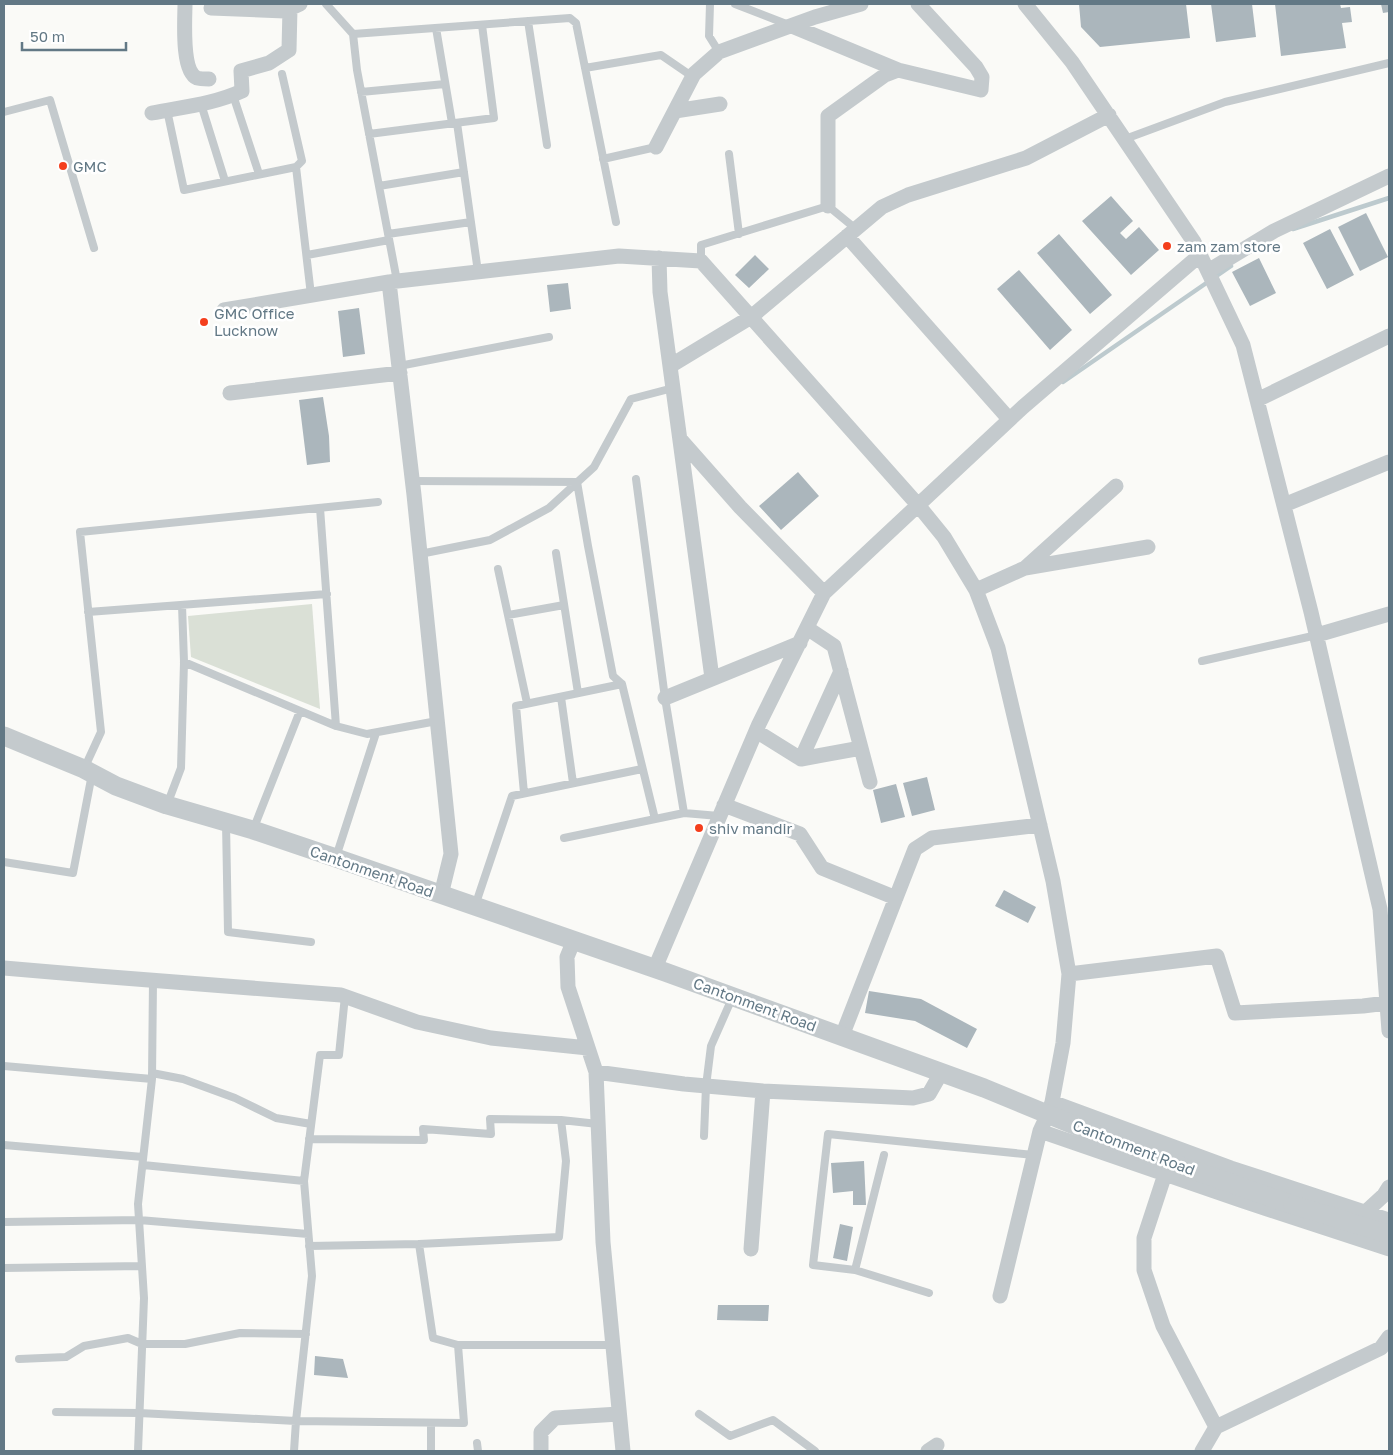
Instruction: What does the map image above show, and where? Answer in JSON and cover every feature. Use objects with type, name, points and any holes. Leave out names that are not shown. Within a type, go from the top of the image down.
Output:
[{"type":"street","points":[[185,4],[185,53],[192,74],[196,78],[209,80]]},
{"type":"street","points":[[656,147],[694,74],[720,52],[815,17],[861,4]]},
{"type":"street","points":[[792,26],[898,70],[981,90],[982,77],[976,67],[918,4]]},
{"type":"street","points":[[1025,4],[1072,62],[1194,242],[1243,346],[1317,635],[1380,909],[1389,1031]]},
{"type":"street","points":[[211,8],[285,11],[295,6]]},
{"type":"street","points":[[160,111],[200,104],[242,91],[241,70],[269,63],[289,50],[295,6]]},
{"type":"street","points":[[828,206],[828,116],[884,75],[898,70]]},
{"type":"street","points":[[675,111],[720,104]]},
{"type":"street","points":[[670,366],[751,317],[882,207],[900,199],[1026,158],[1109,116]]},
{"type":"street","points":[[1208,271],[1274,231],[1389,176]]},
{"type":"street","points":[[852,232],[1009,419]]},
{"type":"street","points":[[655,968],[756,731],[824,593],[1009,419],[1200,255]]},
{"type":"street","points":[[224,310],[393,282],[619,256],[701,261],[918,505],[944,537],[976,590],[998,648],[1053,881],[1069,974],[1064,1043],[1047,1116],[1034,1155],[1000,1296]]},
{"type":"street","points":[[659,258],[660,292],[712,678]]},
{"type":"street","points":[[393,282],[399,369],[451,854],[441,895]]},
{"type":"street","points":[[1257,400],[1389,336]]},
{"type":"street","points":[[230,392],[399,369]]},
{"type":"street","points":[[680,439],[740,507],[824,593]]},
{"type":"street","points":[[1284,505],[1389,462]]},
{"type":"street","points":[[1025,568],[1116,486]]},
{"type":"street","points":[[976,590],[1025,568],[1148,547]]},
{"type":"street","points":[[1317,635],[1389,614]]},
{"type":"street","points":[[807,628],[834,646],[870,782]]},
{"type":"street","points":[[665,698],[800,643]]},
{"type":"street","points":[[801,759],[841,671]]},
{"type":"street","points":[[756,731],[801,759],[861,748]]},
{"type":"street","name":"Cantonment Road","points":[[4,736],[89,775],[167,805],[253,830],[655,968],[941,1073],[1130,1148],[1293,1205],[1389,1234]]},
{"type":"street","name":"Cantonment Road","points":[[4,749],[89,775]]},
{"type":"street","points":[[722,811],[800,834],[822,868],[896,898]]},
{"type":"street","points":[[842,1036],[915,850],[932,838],[1040,825]]},
{"type":"street","points":[[574,940],[567,957],[568,987],[596,1072],[604,1242],[623,1451]]},
{"type":"street","points":[[1069,974],[1217,956],[1235,1013],[1387,1003]]},
{"type":"street","points":[[4,968],[341,995],[417,1022],[491,1038],[588,1048]]},
{"type":"street","points":[[596,1072],[684,1084],[763,1091],[913,1098],[929,1094],[941,1073]]},
{"type":"street","points":[[751,1249],[763,1091]]},
{"type":"street","points":[[1047,1116],[1165,1174],[1389,1249]]},
{"type":"street","points":[[1047,1116],[1222,1165],[1389,1220]]},
{"type":"street","points":[[1165,1174],[1144,1238],[1144,1270],[1163,1326],[1216,1427]]},
{"type":"street","points":[[1342,1233],[1384,1195],[1389,1187]]},
{"type":"street","points":[[1202,1451],[1216,1427],[1381,1348],[1389,1338]]},
{"type":"street","points":[[541,1451],[541,1432],[555,1418],[620,1414]]},
{"type":"lane","points":[[326,4],[353,34],[361,92],[389,237],[393,282]]},
{"type":"lane","points":[[710,4],[709,36],[720,52]]},
{"type":"lane","points":[[735,4],[792,26]]},
{"type":"lane","points":[[353,34],[570,18],[576,23],[616,222]]},
{"type":"lane","points":[[528,21],[547,146]]},
{"type":"lane","points":[[369,134],[494,118],[482,25]]},
{"type":"lane","points":[[436,28],[445,84],[464,172],[478,272]]},
{"type":"lane","points":[[585,68],[661,55],[692,77]]},
{"type":"lane","points":[[1125,139],[1225,102],[1389,63]]},
{"type":"lane","points":[[160,111],[184,190],[296,167],[302,161],[282,74]]},
{"type":"lane","points":[[361,92],[445,84]]},
{"type":"lane","points":[[233,95],[259,174]]},
{"type":"lane","points":[[4,112],[50,100],[94,248]]},
{"type":"lane","points":[[200,104],[225,181]]},
{"type":"lane","points":[[603,159],[656,147]]},
{"type":"lane","points":[[729,154],[739,234]]},
{"type":"lane","points":[[296,167],[311,295]]},
{"type":"lane","points":[[379,186],[464,172]]},
{"type":"lane","points":[[701,261],[701,246],[828,206],[852,232]]},
{"type":"lane","points":[[307,255],[471,222]]},
{"type":"lane","points":[[399,369],[548,337]]},
{"type":"lane","points":[[420,554],[490,540],[549,508],[594,467],[631,399],[674,388]]},
{"type":"lane","points":[[636,479],[665,698],[684,813]]},
{"type":"lane","points":[[412,481],[577,482]]},
{"type":"lane","points":[[577,482],[613,676],[622,684],[655,819]]},
{"type":"lane","points":[[4,862],[73,873],[89,775],[101,732],[80,532],[378,502]]},
{"type":"lane","points":[[320,508],[336,726]]},
{"type":"lane","points":[[556,553],[578,694]]},
{"type":"lane","points":[[498,569],[528,703]]},
{"type":"lane","points":[[88,612],[327,594]]},
{"type":"lane","points":[[167,805],[181,768],[184,662],[182,605]]},
{"type":"lane","points":[[508,615],[564,605]]},
{"type":"lane","points":[[1202,661],[1317,635]]},
{"type":"lane","points":[[184,662],[336,726],[367,734],[437,721]]},
{"type":"lane","points":[[524,793],[516,706],[622,684]]},
{"type":"lane","points":[[561,697],[573,783]]},
{"type":"lane","points":[[253,830],[300,711]]},
{"type":"lane","points":[[336,858],[376,732]]},
{"type":"lane","points":[[475,906],[512,796],[642,768]]},
{"type":"lane","points":[[564,838],[684,813],[722,811]]},
{"type":"lane","points":[[226,823],[228,932],[311,942]]},
{"type":"lane","points":[[138,1451],[144,1298],[138,1204],[152,1076],[153,980]]},
{"type":"lane","points":[[294,1451],[312,1276],[304,1181],[320,1055],[339,1055],[345,996]]},
{"type":"lane","points":[[704,1136],[706,1086],[711,1046],[733,996]]},
{"type":"lane","points":[[4,1066],[183,1079],[235,1098],[276,1118],[311,1124]]},
{"type":"lane","points":[[309,1139],[424,1140],[423,1129],[491,1134],[490,1119],[561,1120],[598,1124]]},
{"type":"lane","points":[[309,1246],[419,1244],[559,1237],[566,1161],[561,1120]]},
{"type":"lane","points":[[929,1293],[856,1270],[813,1265],[828,1134],[1034,1155]]},
{"type":"lane","points":[[4,1145],[304,1181]]},
{"type":"lane","points":[[856,1270],[884,1155]]},
{"type":"lane","points":[[4,1222],[139,1220],[308,1234]]},
{"type":"lane","points":[[419,1244],[432,1338],[458,1345],[613,1345]]},
{"type":"lane","points":[[4,1268],[142,1266]]},
{"type":"lane","points":[[19,1359],[66,1357],[84,1346],[128,1338],[142,1344],[185,1344],[240,1333],[306,1334]]},
{"type":"lane","points":[[56,1412],[140,1413],[296,1421],[464,1424],[458,1345]]},
{"type":"lane","points":[[700,1414],[730,1436],[773,1420],[814,1451]]},
{"type":"lane","points":[[431,1423],[431,1451]]},
{"type":"lane","points":[[477,1443],[478,1451]]},
{"type":"shaded area","points":[[312,604],[320,709],[191,657],[188,616]]},
{"type":"building","points":[[1079,4],[1186,4],[1190,38],[1100,47],[1081,27]]},
{"type":"building","points":[[1211,4],[1252,4],[1256,37],[1216,42]]},
{"type":"building","points":[[1275,4],[1340,4],[1341,8],[1350,7],[1352,22],[1342,23],[1346,48],[1281,56]]},
{"type":"building","points":[[1381,4],[1389,4],[1389,12],[1383,13]]},
{"type":"building","points":[[1111,196],[1133,221],[1120,233],[1126,239],[1139,227],[1159,250],[1131,275],[1082,221]]},
{"type":"building","points":[[1366,213],[1388,257],[1360,271],[1338,227]]},
{"type":"building","points":[[1330,229],[1354,275],[1327,289],[1303,243]]},
{"type":"building","points":[[1059,234],[1112,295],[1090,314],[1037,253]]},
{"type":"building","points":[[755,255],[769,269],[749,288],[735,275]]},
{"type":"building","points":[[1259,258],[1276,293],[1250,306],[1232,272]]},
{"type":"building","points":[[1019,270],[1072,330],[1050,350],[997,289]]},
{"type":"building","points":[[568,283],[571,309],[550,312],[547,285]]},
{"type":"building","points":[[359,308],[365,354],[343,357],[338,311]]},
{"type":"building","points":[[323,397],[329,436],[330,462],[307,465],[299,400]]},
{"type":"building","points":[[798,472],[819,496],[781,530],[759,506]]},
{"type":"building","points":[[927,777],[935,810],[912,816],[903,783]]},
{"type":"building","points":[[896,784],[905,817],[881,823],[873,790]]},
{"type":"building","points":[[1004,890],[1036,907],[1028,923],[995,906]]},
{"type":"building","points":[[869,991],[921,999],[977,1029],[967,1048],[915,1021],[865,1013]]},
{"type":"building","points":[[864,1161],[866,1205],[853,1205],[853,1191],[833,1193],[831,1163]]},
{"type":"building","points":[[840,1224],[853,1227],[847,1261],[833,1258]]},
{"type":"building","points":[[718,1305],[769,1305],[768,1321],[717,1320]]},
{"type":"building","points":[[315,1356],[343,1359],[348,1378],[314,1375]]},
{"type":"waterway","points":[[1293,229],[1389,198]]},
{"type":"waterway","points":[[1063,382],[1231,266]]},
{"type":"place","name":"GMC","points":[[63,166]]},
{"type":"place","name":"zam zam store","points":[[1167,246]]},
{"type":"place","name":"GMC Office Lucknow","points":[[204,322]]},
{"type":"place","name":"shiv mandir","points":[[699,828]]}]
